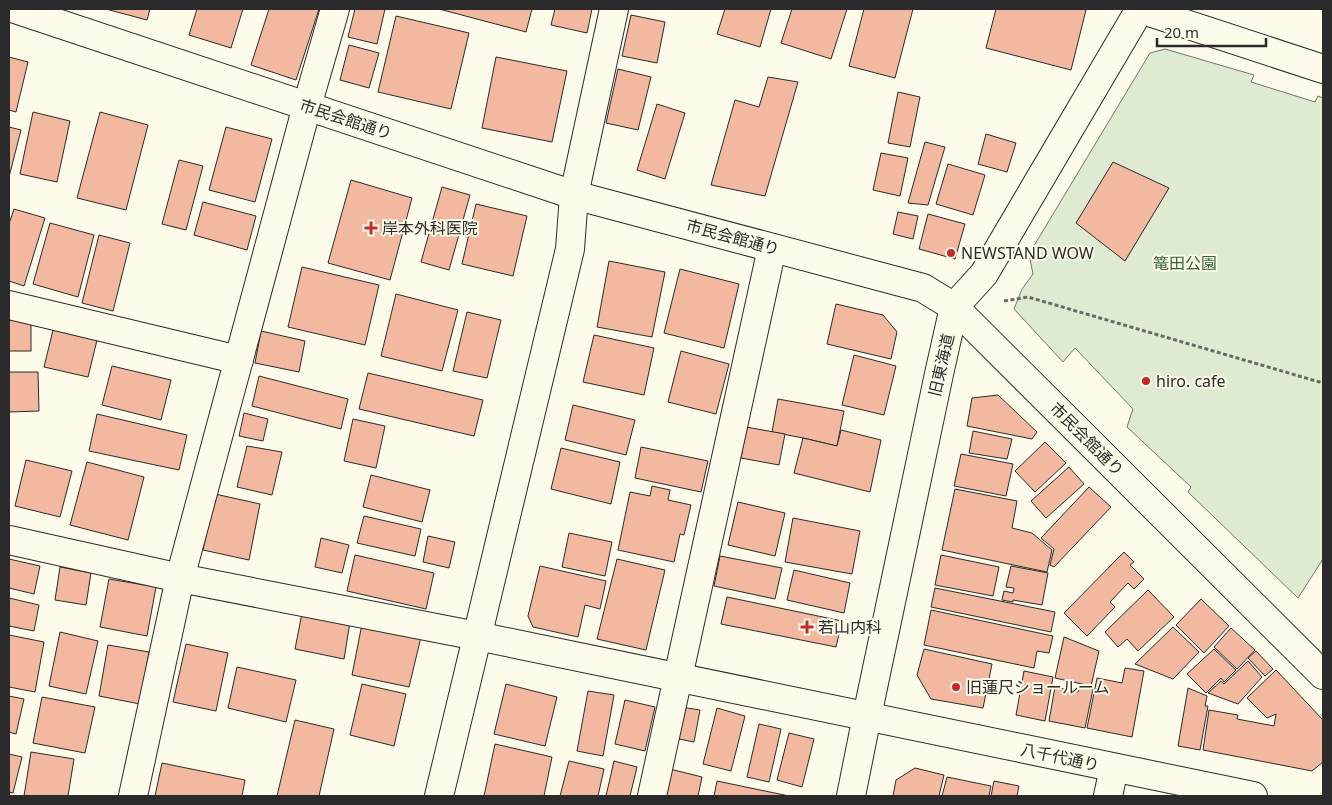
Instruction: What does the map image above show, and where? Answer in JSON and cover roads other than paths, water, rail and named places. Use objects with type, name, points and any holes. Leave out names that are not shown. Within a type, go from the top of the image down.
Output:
[{"type":"street","name":"市民会館通り","points":[[15,9],[574,195],[923,288],[954,307],[1323,675]]},
{"type":"street","points":[[133,796],[180,578],[307,106],[335,9]]},
{"type":"street","points":[[439,796],[570,249],[574,195],[614,9]]},
{"type":"street","points":[[954,307],[984,274],[1140,9],[1323,69]]},
{"type":"street","points":[[652,796],[772,248]]},
{"type":"street","points":[[9,305],[238,360]]},
{"type":"street","name":"旧東海道","points":[[851,796],[954,307]]},
{"type":"street","name":"八千代通り","points":[[9,540],[180,578],[477,636],[1253,796]]},
{"type":"street","points":[[1108,796],[1114,768]]},
{"type":"place","name":"岸本外科医院","points":[[371,228]]},
{"type":"place","name":"NEWSTAND WOW","points":[[951,253]]},
{"type":"place","name":"hiro. cafe","points":[[1146,381]]},
{"type":"place","name":"若山内科","points":[[807,627]]},
{"type":"place","name":"旧蓮尺ショールーム","points":[[956,687]]},
{"type":"park label","name":"篭田公園","points":[[1185,263]]}]
